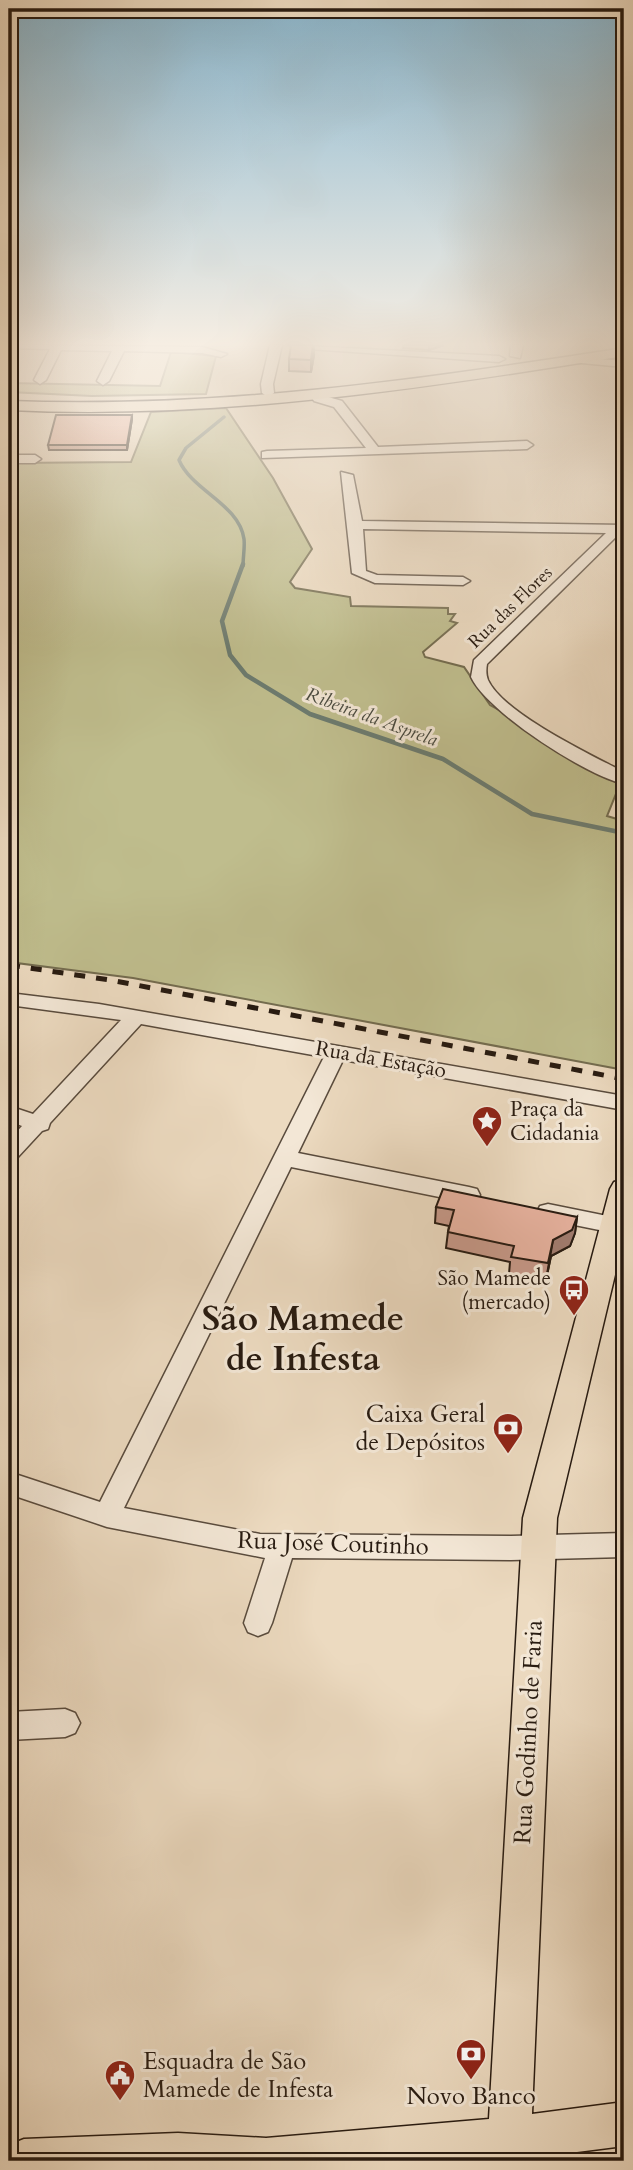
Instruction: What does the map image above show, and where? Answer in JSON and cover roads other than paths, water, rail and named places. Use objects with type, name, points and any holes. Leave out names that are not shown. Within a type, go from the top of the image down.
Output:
[{"type":"main road","name":"Rua Godinho de Faria","points":[[508,2150],[540,1518],[591,1309],[624,1189]]},
{"type":"main road","points":[[24,2161],[178,2155],[258,2160],[508,2150],[624,2124]]},
{"type":"street","points":[[372,446],[375,451]]},
{"type":"street","points":[[267,455],[519,446]]},
{"type":"street","points":[[9,459],[35,459]]},
{"type":"street","points":[[346,475],[356,526],[359,573],[364,577],[463,581]]},
{"type":"street","points":[[356,526],[618,529]]},
{"type":"street","name":"Rua das Flores","points":[[618,529],[479,663],[479,678],[498,702],[516,716],[624,779]]},
{"type":"street","name":"Rua da Estação","points":[[9,999],[136,1017],[624,1103]]},
{"type":"street","points":[[9,1153],[40,1124],[136,1017]]},
{"type":"street","points":[[107,1517],[337,1051]]},
{"type":"street","points":[[9,1114],[40,1124]]},
{"type":"street","points":[[286,1158],[494,1200]]},
{"type":"street","points":[[520,1206],[614,1225]]},
{"type":"street","name":"Rua José Coutinho","points":[[11,1488],[107,1517],[260,1546],[511,1548],[539,1545],[624,1545]]},
{"type":"street","points":[[258,1623],[282,1546]]},
{"type":"street","points":[[9,1726],[65,1723]]},
{"type":"waterway","name":"Ribeira da Asprela","points":[[188,446],[179,460],[185,471],[234,516],[244,539],[243,566]]},
{"type":"waterway","name":"Ribeira da Asprela","points":[[243,564],[222,621],[230,655],[246,675],[310,714],[443,759],[532,814],[624,833]]},
{"type":"railway","points":[[9,965],[110,980],[624,1079]]},
{"type":"place","name":"Praça da Cidadania","points":[[487,1148]]},
{"type":"place","name":"São Mamede (mercado)","points":[[574,1317]]},
{"type":"place","name":"Caixa Geral de Depósitos","points":[[508,1455]]},
{"type":"place","name":"Novo Banco","points":[[471,2081]]},
{"type":"place","name":"Esquadra de São Mamede de Infesta","points":[[120,2102]]},
{"type":"district","name":"São Mamede de Infesta","points":[[303,1338]]}]
